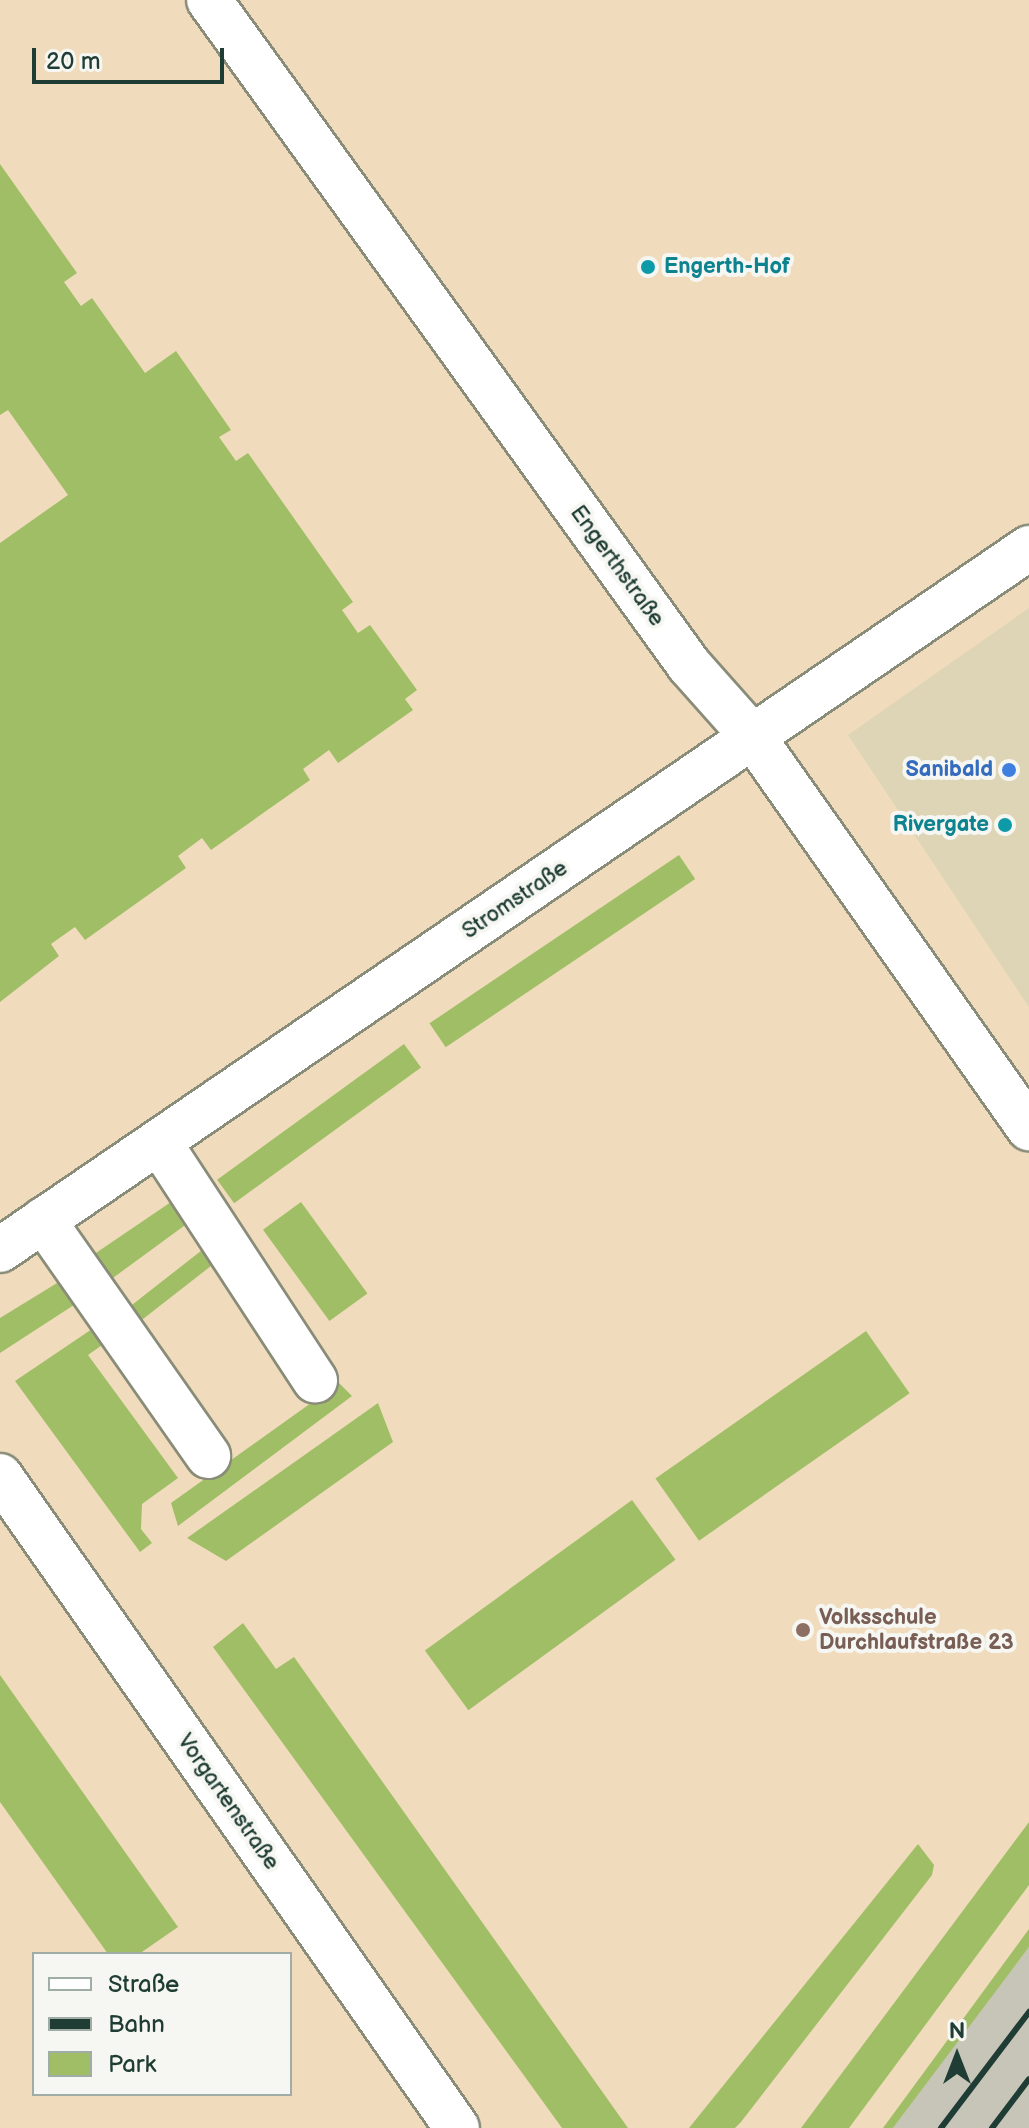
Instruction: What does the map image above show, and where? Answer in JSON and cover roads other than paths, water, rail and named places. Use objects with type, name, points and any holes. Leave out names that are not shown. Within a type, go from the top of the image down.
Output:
[{"type":"street","name":"Engerthstraße","points":[[209,0],[689,665],[753,737],[1029,1128]]},
{"type":"street","name":"Stromstraße","points":[[0,1250],[1029,548]]},
{"type":"street","points":[[159,1142],[315,1380]]},
{"type":"street","points":[[43,1220],[208,1456]]},
{"type":"street","name":"Vorgartenstraße","points":[[0,1476],[457,2128]]},
{"type":"railway","points":[[941,2128],[1029,2012]]},
{"type":"railway","points":[[992,2128],[1029,2079]]},
{"type":"place","name":"Engerth-Hof","points":[[648,267]]},
{"type":"place","name":"Sanibald","points":[[1009,770]]},
{"type":"place","name":"Rivergate","points":[[1005,825]]},
{"type":"place","name":"Volksschule Durchlaufstraße 23","points":[[803,1630]]}]
